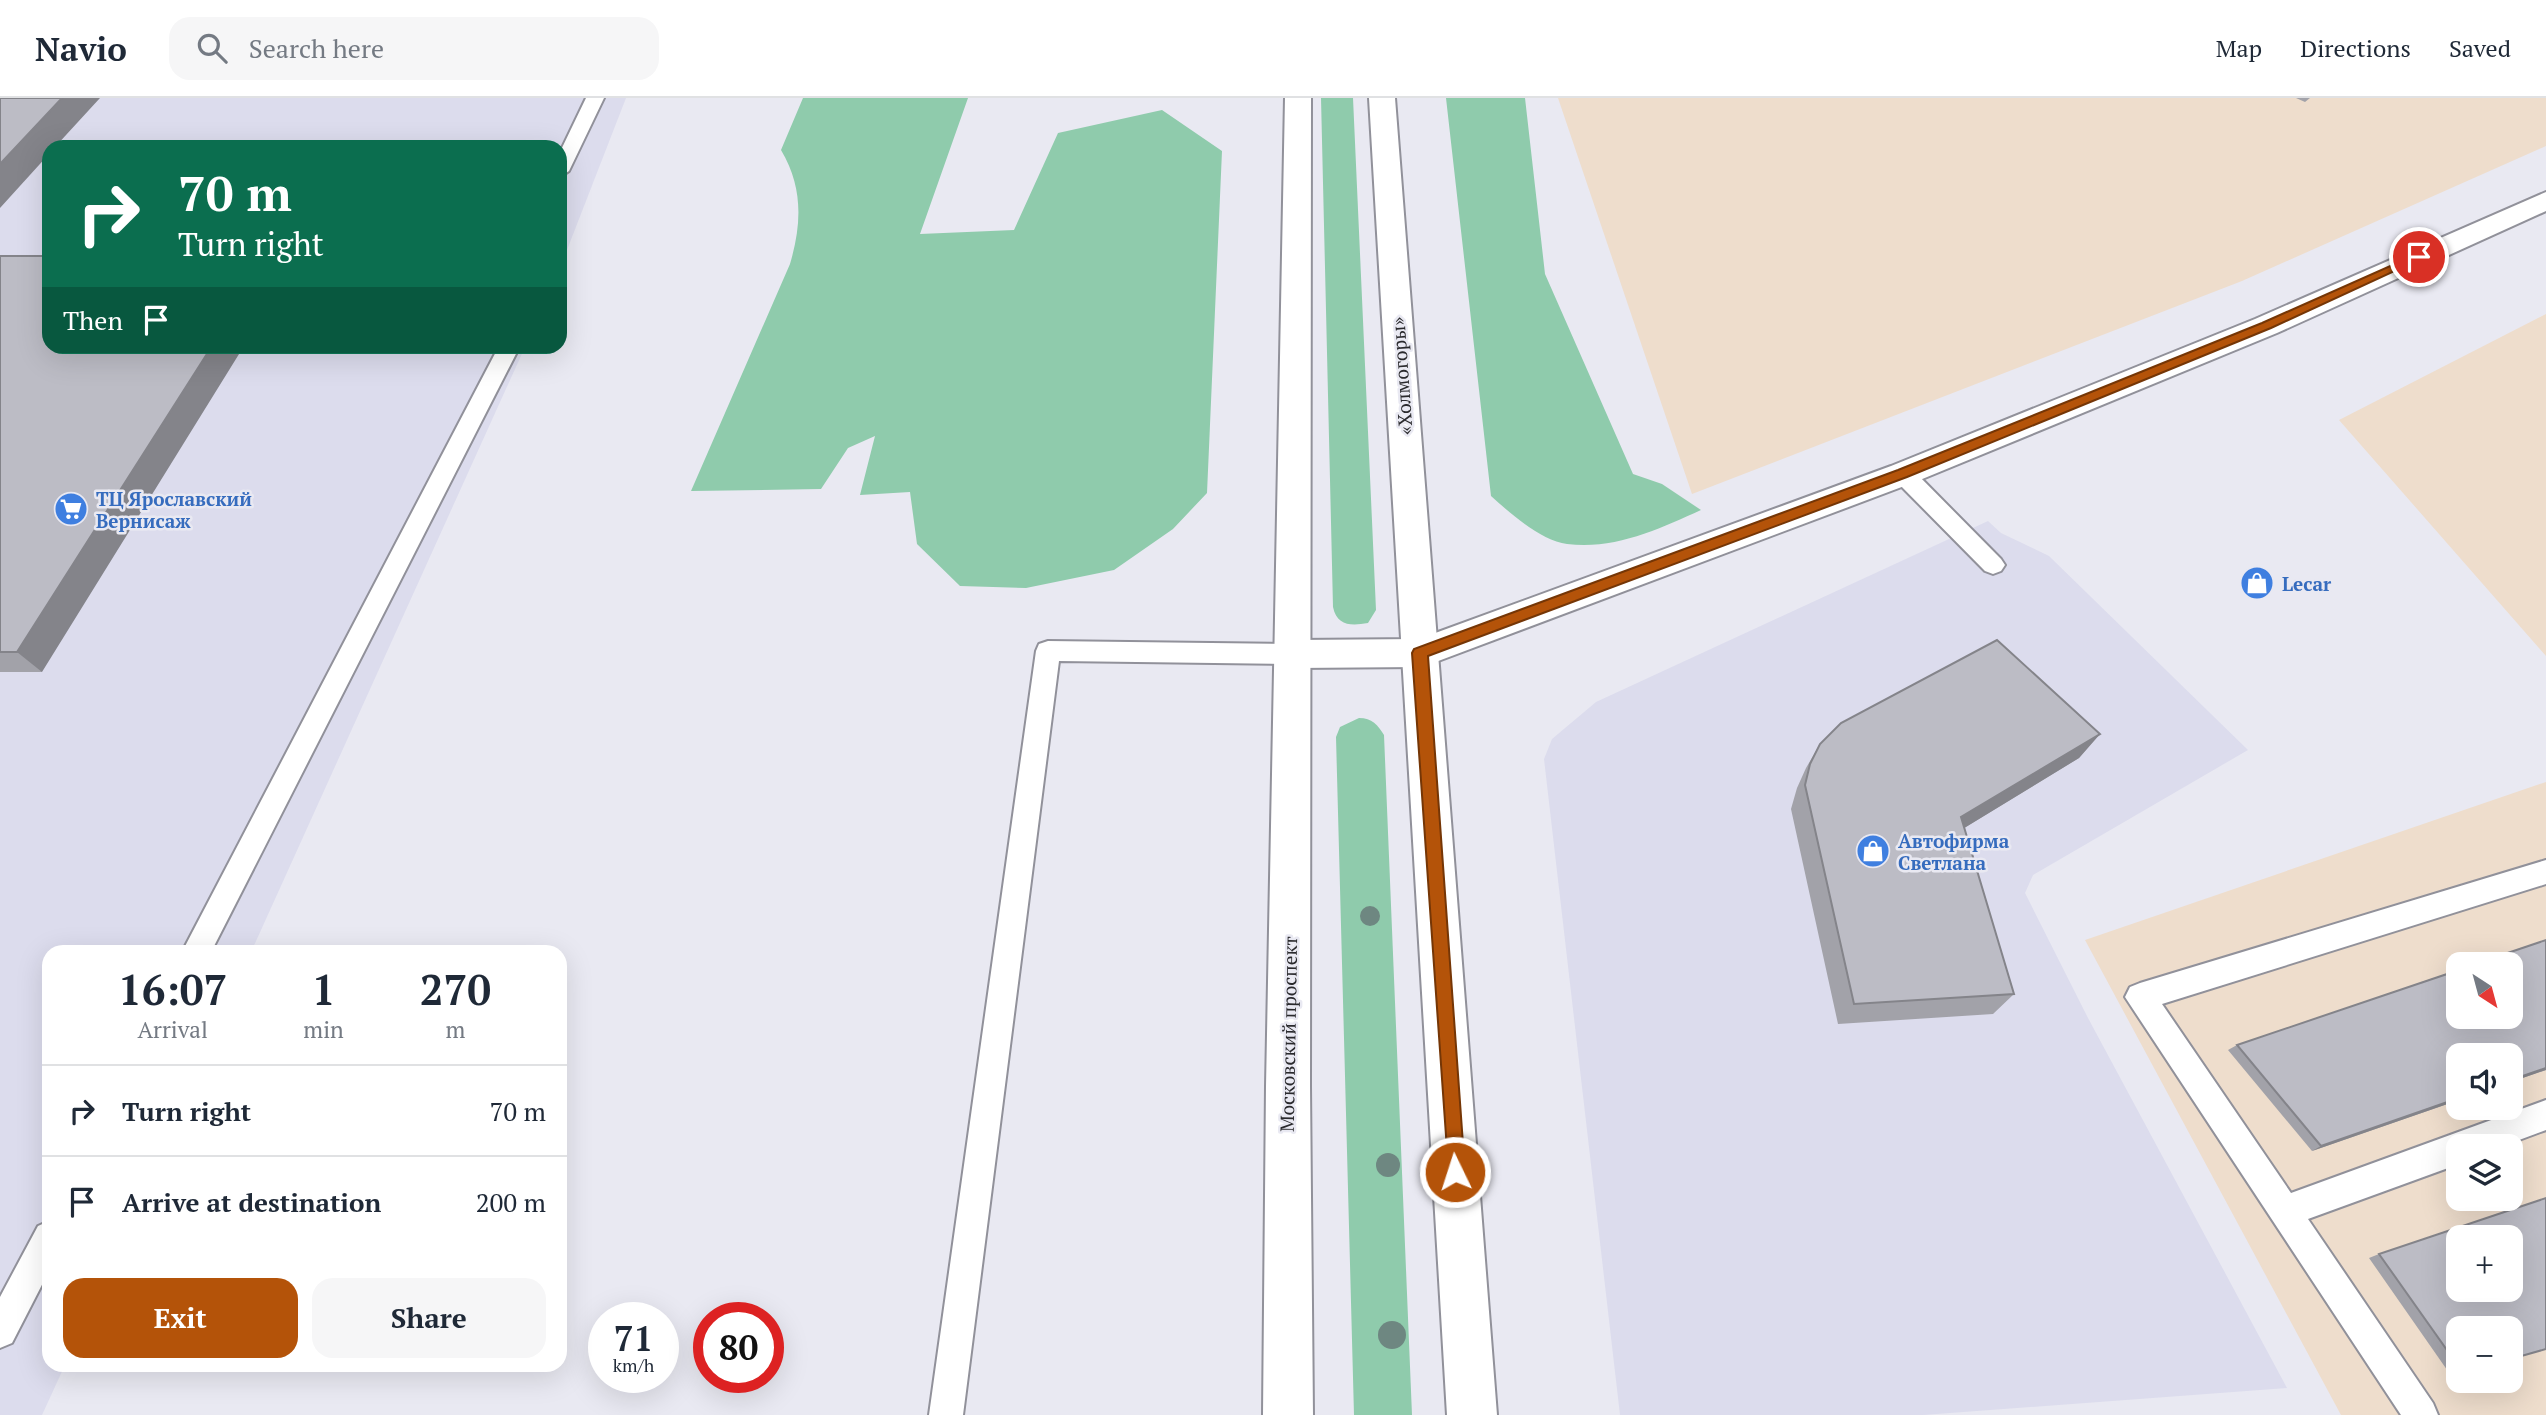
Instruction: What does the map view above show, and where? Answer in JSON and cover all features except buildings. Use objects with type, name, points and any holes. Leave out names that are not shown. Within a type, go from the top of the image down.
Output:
[{"type":"main road","points":[[1298,98],[1296,654],[1420,653],[1903,474],[2266,326],[2546,200]]},
{"type":"main road","name":"«Холмогоры»","points":[[1382,98],[1420,653]]},
{"type":"main road","points":[[1420,653],[1472,1415]]},
{"type":"main road","name":"Московский проспект","points":[[1288,1415],[1285,1166],[1296,654]]},
{"type":"lane","points":[[567,156],[595,98]]},
{"type":"lane","points":[[200,945],[506,354]]},
{"type":"lane","points":[[1903,474],[1993,565]]},
{"type":"lane","points":[[946,1415],[1048,651],[1296,654]]},
{"type":"lane","points":[[2421,1415],[2140,997],[2546,872]]},
{"type":"lane","points":[[2495,1134],[2546,1115]]},
{"type":"lane","points":[[2283,1212],[2446,1152]]},
{"type":"lane","points":[[0,1331],[42,1250]]},
{"type":"shaded area","points":[[0,98],[626,98],[567,250],[567,140],[42,140],[42,354],[522,354],[254,945],[42,945],[42,1372],[62,1372],[42,1415],[0,1415]]},
{"type":"shaded area","points":[[1558,98],[2546,98],[2546,146],[2242,281],[1692,494]]},
{"type":"shaded area","points":[[2546,314],[2546,656],[2339,420]]},
{"type":"shaded area","points":[[1988,521],[2001,533],[2049,556],[2248,750],[2033,875],[2025,893],[2088,1018],[2287,1388],[1923,1415],[1620,1415],[1544,759],[1552,739],[1596,702]]},
{"type":"shaded area","points":[[2546,782],[2546,1415],[2341,1415],[2085,940]]},
{"type":"green space","points":[[803,98],[968,98],[920,234],[1014,230],[1058,133],[1162,110],[1222,151],[1207,493],[1173,529],[1114,570],[1026,588],[960,586],[917,544],[910,492],[860,495],[875,436],[848,448],[821,489],[691,491],[790,264],[797,234],[797,192],[781,150]]},
{"type":"green space","points":[[1321,98],[1353,98],[1376,610],[1368,623],[1356,624],[1341,621],[1333,607]]},
{"type":"green space","points":[[1446,98],[1525,98],[1545,274],[1633,474],[1662,484],[1701,510],[1653,531],[1619,541],[1567,544],[1537,532],[1491,496]]},
{"type":"green space","points":[[1359,718],[1374,723],[1384,735],[1412,1415],[1354,1415],[1336,737],[1340,727]]},
{"type":"place","name":"ТЦ Ярославский Вернисаж","points":[[71,509]]},
{"type":"place","name":"Lecar","points":[[2257,583]]},
{"type":"place","name":"Автофирма Светлана","points":[[1873,851]]},
{"type":"route","points":[[1455,1172],[1420,653],[1903,474],[2266,326],[2419,257]]}]
